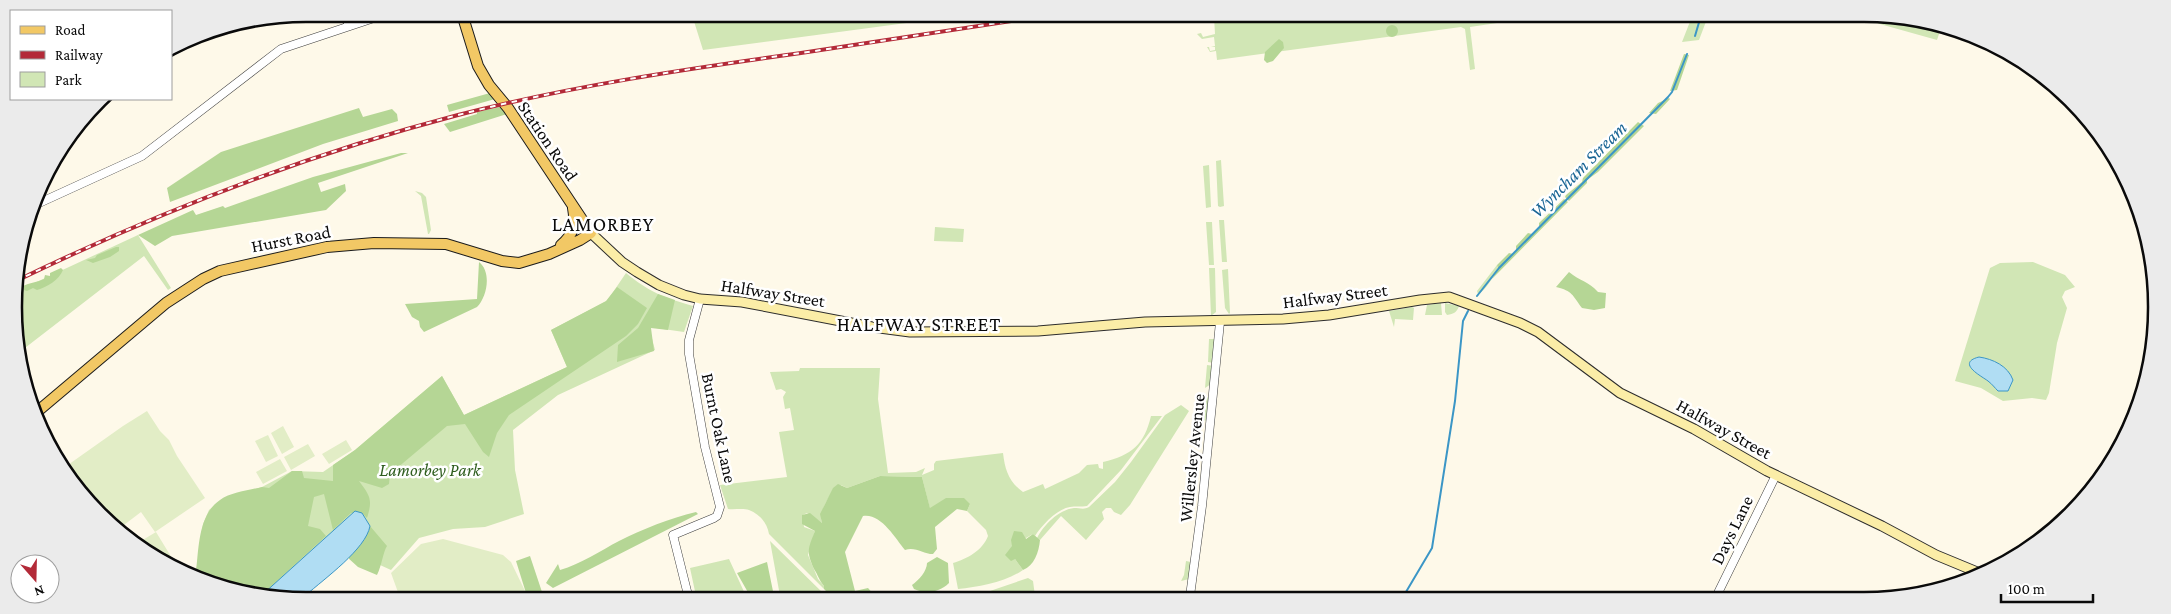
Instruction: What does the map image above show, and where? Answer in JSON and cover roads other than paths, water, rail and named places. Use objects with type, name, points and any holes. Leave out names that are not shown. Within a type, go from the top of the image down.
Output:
[{"type":"main road","name":"Station Road","points":[[465,23],[478,66],[489,85],[508,108],[591,233],[632,269]]},
{"type":"main road","points":[[553,252],[570,237],[575,227],[572,206]]},
{"type":"main road","name":"Hurst Road","points":[[42,409],[166,302],[203,278],[220,271],[320,249],[360,244],[446,244],[514,263],[528,261],[553,252],[591,233]]},
{"type":"main road","name":"Halfway Street","points":[[632,269],[659,285],[700,299],[742,302],[872,327],[910,332],[1038,331],[1145,322],[1220,322],[1325,316],[1449,297],[1520,323],[1538,332],[1620,393],[1694,429],[1776,475],[1882,526],[1936,555],[1973,570]]},
{"type":"street","points":[[43,201],[142,156],[275,53],[292,44],[358,23]]},
{"type":"street","name":"Burnt Oak Lane","points":[[687,591],[673,536],[714,518],[717,516],[720,507],[705,447],[690,363],[689,340],[700,299]]},
{"type":"street","name":"Willersley Avenue","points":[[1191,591],[1205,479],[1220,322]]},
{"type":"street","name":"Days Lane","points":[[1719,591],[1776,475]]},
{"type":"water","points":[[1979,357],[1995,361],[2008,371],[2013,380],[2008,391],[1998,391],[1973,370],[1970,363]]},
{"type":"water","points":[[355,511],[362,513],[370,526],[367,535],[353,554],[311,591],[269,589]]},
{"type":"waterway","name":"Wyncham Stream","points":[[1695,36],[1699,23]]},
{"type":"waterway","name":"Wyncham Stream","points":[[1477,296],[1499,268],[1668,97],[1672,92],[1687,54]]},
{"type":"waterway","name":"Wyncham Stream","points":[[1407,591],[1432,548],[1455,401],[1463,321],[1468,311]]},
{"type":"railway","points":[[24,277],[123,232],[233,187],[344,148],[458,115],[543,95],[629,79],[999,23]]},
{"type":"district","name":"LAMORBEY","points":[[603,224]]},
{"type":"district","name":"HALFWAY STREET","points":[[919,324]]},
{"type":"park label","name":"Lamorbey Park","points":[[430,470]]}]
